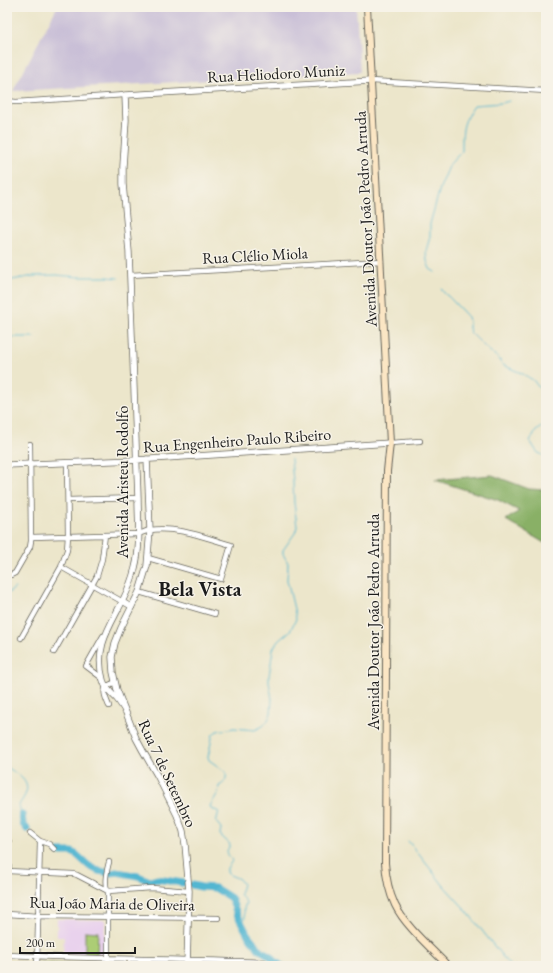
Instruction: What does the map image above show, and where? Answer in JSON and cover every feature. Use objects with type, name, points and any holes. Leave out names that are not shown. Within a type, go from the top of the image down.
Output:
[{"type":"main road","name":"Avenida Doutor João Pedro Arruda","points":[[367,7],[389,430],[387,440],[390,443],[386,452],[385,863],[387,879],[395,906],[405,922],[448,966]]},
{"type":"street","name":"Rua Heliodoro Muniz","points":[[7,101],[16,102],[371,81],[546,91]]},
{"type":"street","name":"Avenida Aristeu Rodolfo","points":[[125,95],[126,120],[123,184],[130,276],[138,498],[138,552],[134,570],[122,601],[107,630],[101,648],[100,665],[102,678],[106,687],[118,700],[125,712]]},
{"type":"street","name":"Rua Clélio Miola","points":[[130,276],[381,261]]},
{"type":"street","name":"Rua Engenheiro Paulo Ribeiro","points":[[7,465],[136,460],[420,441]]},
{"type":"street","points":[[7,575],[15,573],[31,544],[30,444]]},
{"type":"street","name":"Avenida Aristeu Rodolfo","points":[[125,712],[115,682],[112,657],[115,643],[121,628],[139,592],[148,558],[150,530],[147,459]]},
{"type":"street","points":[[21,638],[61,567],[67,550],[67,463]]},
{"type":"street","points":[[68,500],[138,498]]},
{"type":"street","points":[[32,536],[138,534],[150,530],[181,531],[231,546],[221,579],[148,558]]},
{"type":"street","points":[[54,652],[100,567],[105,535]]},
{"type":"street","points":[[61,567],[132,607]]},
{"type":"street","points":[[139,592],[215,614]]},
{"type":"street","points":[[102,678],[86,666],[107,630]]},
{"type":"street","points":[[109,706],[104,692],[106,687],[115,682]]},
{"type":"street","name":"Rua 7 de Setembro","points":[[125,712],[181,826],[185,844],[188,891],[189,918],[187,966]]},
{"type":"street","points":[[30,833],[40,841],[49,844],[54,849]]},
{"type":"street","points":[[7,837],[9,842],[8,871],[77,875],[108,891],[152,888],[188,891]]},
{"type":"street","points":[[37,966],[40,841]]},
{"type":"street","points":[[108,966],[108,891],[106,888],[106,876],[109,862]]},
{"type":"street","name":"Rua João Maria de Oliveira","points":[[7,914],[38,916],[218,918]]},
{"type":"street","points":[[7,955],[264,962]]},
{"type":"shaded area","points":[[57,7],[356,7],[360,72],[13,91]]},
{"type":"shaded area","points":[[57,919],[105,920],[104,954],[63,954],[64,937],[57,937]]},
{"type":"green space","points":[[492,475],[529,489],[546,490],[546,544],[506,520],[519,511],[498,500],[435,480]]},
{"type":"green space","points":[[85,931],[98,932],[97,954],[85,954]]},
{"type":"green space","points":[[41,963],[94,965],[94,966],[41,966]]},
{"type":"waterway","points":[[435,272],[430,269],[427,261],[426,251],[430,237],[430,224],[440,188],[450,164],[462,151],[463,132],[467,117],[474,105],[509,101]]},
{"type":"waterway","points":[[7,284],[12,280],[34,276],[56,275],[118,278]]},
{"type":"waterway","points":[[441,288],[444,293],[468,317],[470,332],[498,358],[503,365],[533,380],[546,397]]},
{"type":"waterway","points":[[7,337],[34,337]]},
{"type":"waterway","points":[[546,423],[535,432],[530,441],[537,452],[546,457]]},
{"type":"waterway","points":[[242,924],[245,918],[244,909],[246,902],[240,894],[243,884],[239,879],[228,874],[227,872],[227,868],[233,860],[227,854],[230,844],[220,835],[221,828],[216,822],[219,812],[212,810],[210,806],[218,793],[219,786],[223,784],[225,780],[226,772],[209,760],[208,757],[213,734],[217,731],[234,728],[255,730],[263,726],[271,713],[272,699],[269,676],[273,649],[278,641],[290,631],[296,619],[287,580],[288,563],[283,554],[283,550],[295,533],[297,527],[291,459]]},
{"type":"waterway","points":[[7,594],[15,588]]},
{"type":"waterway","points":[[7,767],[20,776],[27,787],[19,806],[22,814]]},
{"type":"waterway","points":[[22,814],[23,824],[27,829]]},
{"type":"waterway","points":[[408,841],[510,966]]},
{"type":"waterway","points":[[59,852],[72,852],[89,866],[99,871],[110,873],[117,872],[138,876],[150,881],[157,879],[183,883]]},
{"type":"waterway","points":[[192,885],[215,888],[231,898],[237,914],[248,935],[260,950],[269,955],[282,966]]},
{"type":"district","name":"Bela Vista","points":[[200,589]]}]
